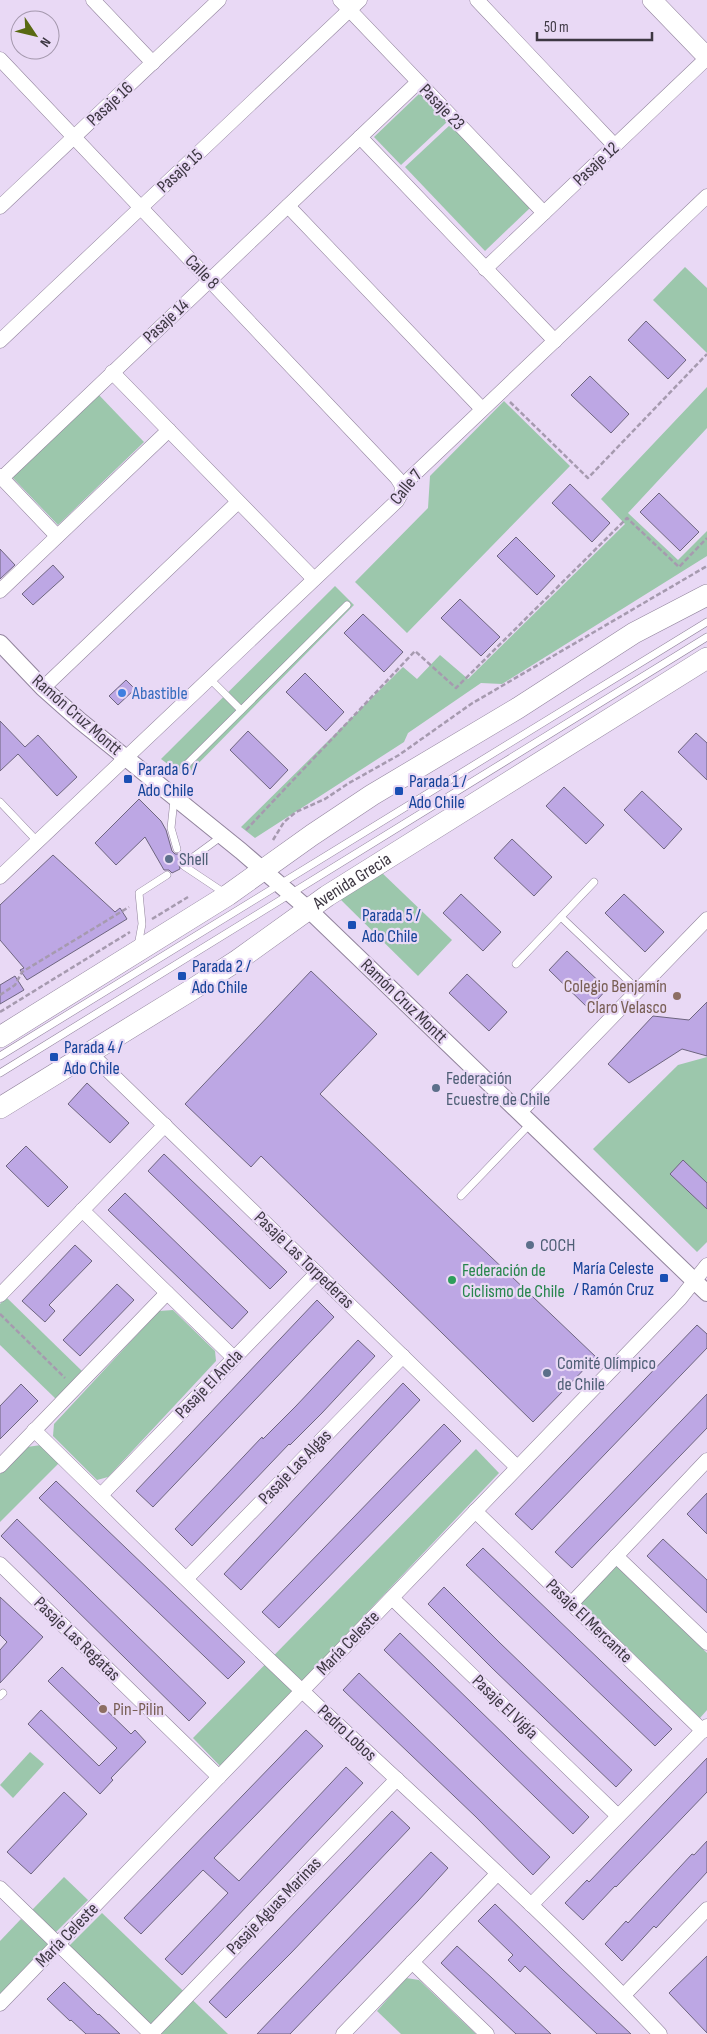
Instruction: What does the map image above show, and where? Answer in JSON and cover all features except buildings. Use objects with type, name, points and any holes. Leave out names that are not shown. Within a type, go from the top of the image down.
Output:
[{"type":"main road","points":[[652,0],[707,58]]},
{"type":"main road","points":[[0,1037],[228,895],[344,813],[518,708],[634,632],[707,595]]},
{"type":"main road","name":"Avenida Grecia","points":[[0,1108],[238,960],[308,909],[486,795],[707,658]]},
{"type":"street","points":[[92,0],[152,63]]},
{"type":"street","name":"Pasaje 16","points":[[0,207],[219,0]]},
{"type":"street","name":"Pasaje 15","points":[[0,341],[141,208],[345,5],[360,0]]},
{"type":"street","points":[[477,0],[615,146]]},
{"type":"street","name":"Pasaje 23","points":[[345,5],[544,214]]},
{"type":"street","name":"Pasaje 12","points":[[485,269],[707,58]]},
{"type":"street","name":"Calle 8","points":[[1,64],[74,137],[210,280],[397,478],[402,486]]},
{"type":"street","name":"Pasaje 14","points":[[1,477],[418,82]]},
{"type":"street","points":[[360,137],[555,341]]},
{"type":"street","name":"Calle 7","points":[[0,876],[396,501],[401,494],[402,486],[707,196]]},
{"type":"street","points":[[288,206],[482,410]]},
{"type":"street","points":[[112,372],[314,579]]},
{"type":"street","points":[[0,591],[169,430]]},
{"type":"street","points":[[1,477],[57,536]]},
{"type":"street","points":[[43,688],[238,502]]},
{"type":"street","name":"Ramón Cruz Montt","points":[[0,643],[43,688],[79,720],[264,870],[308,909],[707,1293]]},
{"type":"street","points":[[526,1118],[638,990],[707,919]]},
{"type":"street","name":"Pasaje Las Torpederas","points":[[90,1053],[517,1467]]},
{"type":"street","points":[[0,1295],[164,1125]]},
{"type":"street","points":[[82,1210],[234,1358]]},
{"type":"street","name":"María Celeste","points":[[0,2004],[680,1299],[707,1265]]},
{"type":"street","name":"Pasaje El Ancla","points":[[101,1495],[317,1273]]},
{"type":"street","points":[[0,1466],[167,1293]]},
{"type":"street","name":"Pasaje Las Algas","points":[[186,1578],[402,1356]]},
{"type":"street","name":"Pedro Lobos","points":[[34,1430],[302,1691],[531,1905],[624,1995],[660,2034]]},
{"type":"street","points":[[571,1604],[705,1466]]},
{"type":"street","name":"Pasaje El Mercante","points":[[475,1511],[571,1604],[705,1728]]},
{"type":"street","points":[[616,1556],[707,1643]]},
{"type":"street","name":"Pasaje Las Regatas","points":[[0,1564],[219,1777]]},
{"type":"street","name":"Pasaje El Vigía","points":[[392,1598],[618,1816]]},
{"type":"street","points":[[531,1905],[705,1728]]},
{"type":"street","name":"Pasaje Aguas Marinas","points":[[151,2034],[397,1779]]},
{"type":"street","points":[[343,2034],[497,1874]]},
{"type":"street","points":[[0,1888],[151,2034]]},
{"type":"street","points":[[624,1995],[707,1909]]},
{"type":"street","points":[[412,1962],[487,2034]]},
{"type":"lane","points":[[184,767],[347,605]]},
{"type":"lane","points":[[0,1073],[707,622]]},
{"type":"lane","points":[[0,1056],[286,889],[707,637]]},
{"type":"lane","points":[[209,678],[241,710]]},
{"type":"lane","points":[[175,797],[171,828],[176,849]]},
{"type":"lane","points":[[0,802],[37,841]]},
{"type":"lane","points":[[222,836],[184,865],[228,895]]},
{"type":"lane","points":[[137,953],[142,924],[139,893],[167,875]]},
{"type":"lane","points":[[516,964],[594,882]]},
{"type":"lane","points":[[561,917],[638,990]]},
{"type":"lane","points":[[462,1196],[526,1118]]},
{"type":"path","points":[[500,392],[588,478],[707,354]]},
{"type":"path","points":[[246,830],[415,652],[456,688],[627,518],[679,567],[707,538]]},
{"type":"path","points":[[269,844],[284,822],[296,812],[325,799],[399,755],[471,704],[707,566]]},
{"type":"path","points":[[151,919],[193,893]]},
{"type":"path","points":[[0,995],[15,985],[22,972],[129,907]]},
{"type":"path","points":[[0,1012],[132,930]]},
{"type":"path","points":[[0,1314],[75,1388]]},
{"type":"green space","points":[[420,93],[447,122],[401,165],[374,137]]},
{"type":"green space","points":[[451,124],[531,207],[485,251],[405,167]]},
{"type":"green space","points":[[685,267],[707,288],[707,353],[653,300]]},
{"type":"green space","points":[[707,387],[707,428],[628,513],[678,560],[707,531],[707,556],[502,684],[481,683],[408,733],[404,742],[255,838],[241,827],[403,667],[417,679],[440,655],[468,679],[625,524],[601,499]]},
{"type":"green space","points":[[98,394],[144,442],[58,525],[12,477]]},
{"type":"green space","points":[[504,401],[570,466],[407,633],[355,582],[428,508],[430,476]]},
{"type":"green space","points":[[335,586],[354,605],[185,777],[161,759]]},
{"type":"green space","points":[[380,871],[452,940],[418,976],[339,898]]},
{"type":"green space","points":[[707,1057],[707,1242],[697,1252],[593,1149],[678,1065]]},
{"type":"green space","points":[[6,1297],[83,1372],[56,1399],[0,1345],[0,1304]]},
{"type":"green space","points":[[173,1310],[215,1351],[216,1361],[108,1477],[97,1480],[53,1436],[54,1424],[159,1311]]},
{"type":"green space","points":[[41,1445],[59,1463],[0,1522],[0,1474],[27,1447]]},
{"type":"green space","points":[[476,1449],[499,1473],[221,1767],[193,1738]]},
{"type":"green space","points":[[616,1565],[707,1653],[707,1710],[700,1718],[580,1602]]},
{"type":"green space","points":[[30,1752],[44,1764],[13,1798],[0,1785]]},
{"type":"green space","points":[[64,1877],[88,1900],[55,1933],[32,1910]]},
{"type":"green space","points":[[102,1913],[228,2034],[160,2034],[68,1947]]},
{"type":"green space","points":[[21,1919],[48,1944],[0,1994],[0,1941]]},
{"type":"green space","points":[[406,1978],[419,1980],[476,2034],[401,2034],[377,2011]]},
{"type":"place","name":"Abastible","points":[[122,693]]},
{"type":"place","name":"Parada 6 / Ado Chile","points":[[128,779]]},
{"type":"place","name":"Parada 1 / Ado Chile","points":[[399,791]]},
{"type":"place","name":"Shell","points":[[169,859]]},
{"type":"place","name":"Parada 5 / Ado Chile","points":[[352,925]]},
{"type":"place","name":"Parada 2 / Ado Chile","points":[[182,976]]},
{"type":"place","name":"Colegio Benjamín Claro Velasco","points":[[677,996]]},
{"type":"place","name":"Parada 4 / Ado Chile","points":[[54,1057]]},
{"type":"place","name":"Federación Ecuestre de Chile","points":[[436,1088]]},
{"type":"place","name":"COCH","points":[[530,1245]]},
{"type":"place","name":"María Celeste / Ramón Cruz","points":[[664,1278]]},
{"type":"place","name":"Federación de Ciclismo de Chile","points":[[452,1280]]},
{"type":"place","name":"Comité Olímpico de Chile","points":[[547,1373]]},
{"type":"place","name":"Pin-Pilin","points":[[103,1709]]}]
